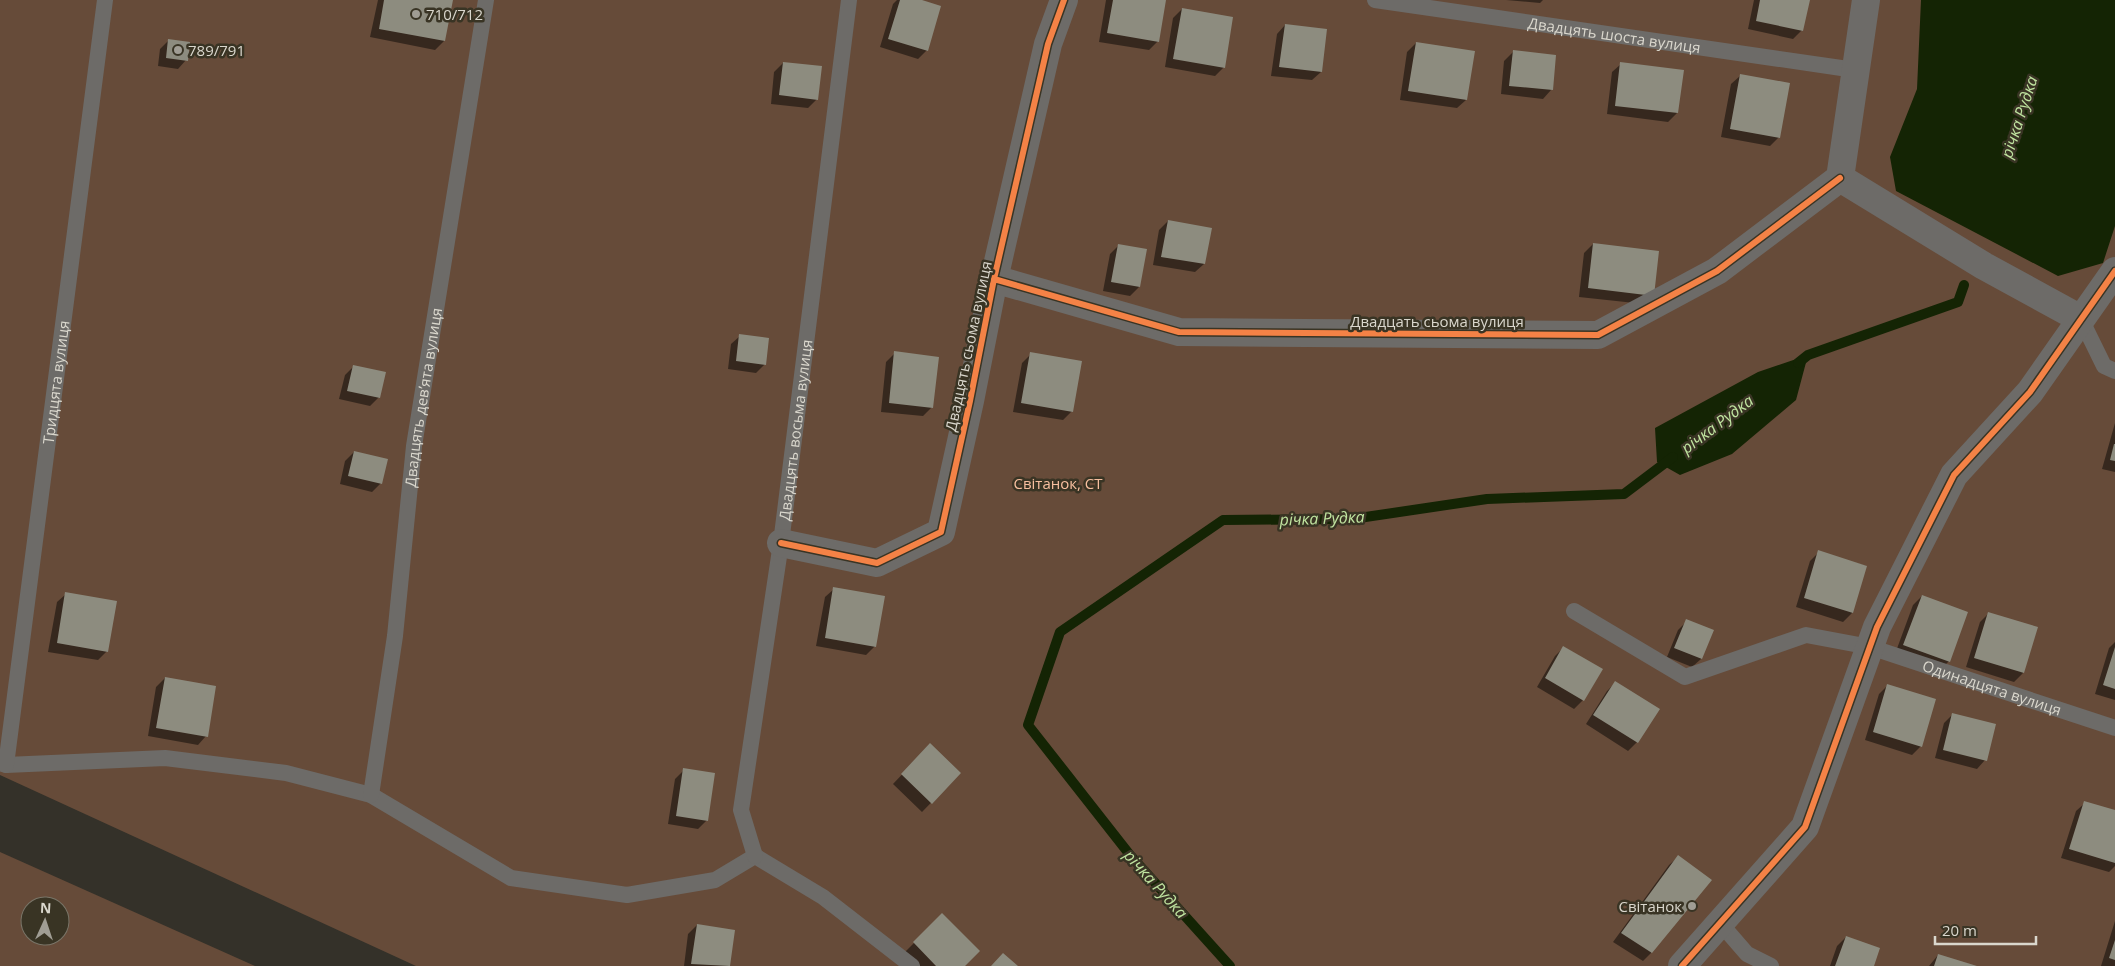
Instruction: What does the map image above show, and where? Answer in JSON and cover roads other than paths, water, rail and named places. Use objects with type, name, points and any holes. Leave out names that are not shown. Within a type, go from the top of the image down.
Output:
[{"type":"street","name":"Двадцять сьома вулиця","points":[[780,543],[877,564],[941,532],[970,401],[994,279],[1048,44],[1064,0]]},
{"type":"street","points":[[1866,0],[1840,178],[1984,266],[2082,319]]},
{"type":"street","name":"Двадцать сьома вулиця","points":[[994,279],[1179,332],[1598,334],[1717,271],[1840,178]]},
{"type":"street","points":[[1682,966],[1721,924],[1804,827],[1877,627],[1954,475],[2030,392],[2115,271]]},
{"type":"lane","name":"Тридцята вулиця","points":[[3,764],[105,0]]},
{"type":"lane","name":"Двадцять дев’ята вулиця","points":[[371,795],[395,636],[414,446],[486,0]]},
{"type":"lane","name":"Двадцять восьма вулиця","points":[[755,856],[740,810],[780,543],[849,0]]},
{"type":"lane","name":"Двадцять шоста вулиця","points":[[1375,0],[1855,70]]},
{"type":"lane","points":[[2082,319],[2104,366],[2115,371]]},
{"type":"lane","name":"Одинадцята вулиця","points":[[1574,611],[1686,677],[1806,635],[1870,647],[2115,728]]},
{"type":"lane","points":[[3,764],[165,758],[286,773],[371,795],[511,878],[627,895],[715,880],[755,856],[823,897],[912,966]]},
{"type":"lane","points":[[1721,924],[1747,954],[1771,966]]},
{"type":"water","points":[[1921,0],[2115,0],[2115,226],[2103,263],[2058,276],[1896,191],[1890,157],[1917,89]]},
{"type":"water","points":[[1808,355],[1796,400],[1732,454],[1680,475],[1657,462],[1655,428],[1758,372]]},
{"type":"waterway","name":"річка Рудка","points":[[1798,363],[1808,355],[1958,302],[1964,285]]},
{"type":"waterway","name":"річка Рудка","points":[[1230,966],[1130,855],[1028,725],[1060,632],[1223,520],[1352,519],[1487,499],[1624,494],[1673,457]]},
{"type":"place","name":"710/712","points":[[416,14]]},
{"type":"place","name":"789/791","points":[[178,50]]},
{"type":"place","name":"Світанок","points":[[1692,906]]},
{"type":"park label","name":"Світанок, СТ","points":[[1058,483]]}]
